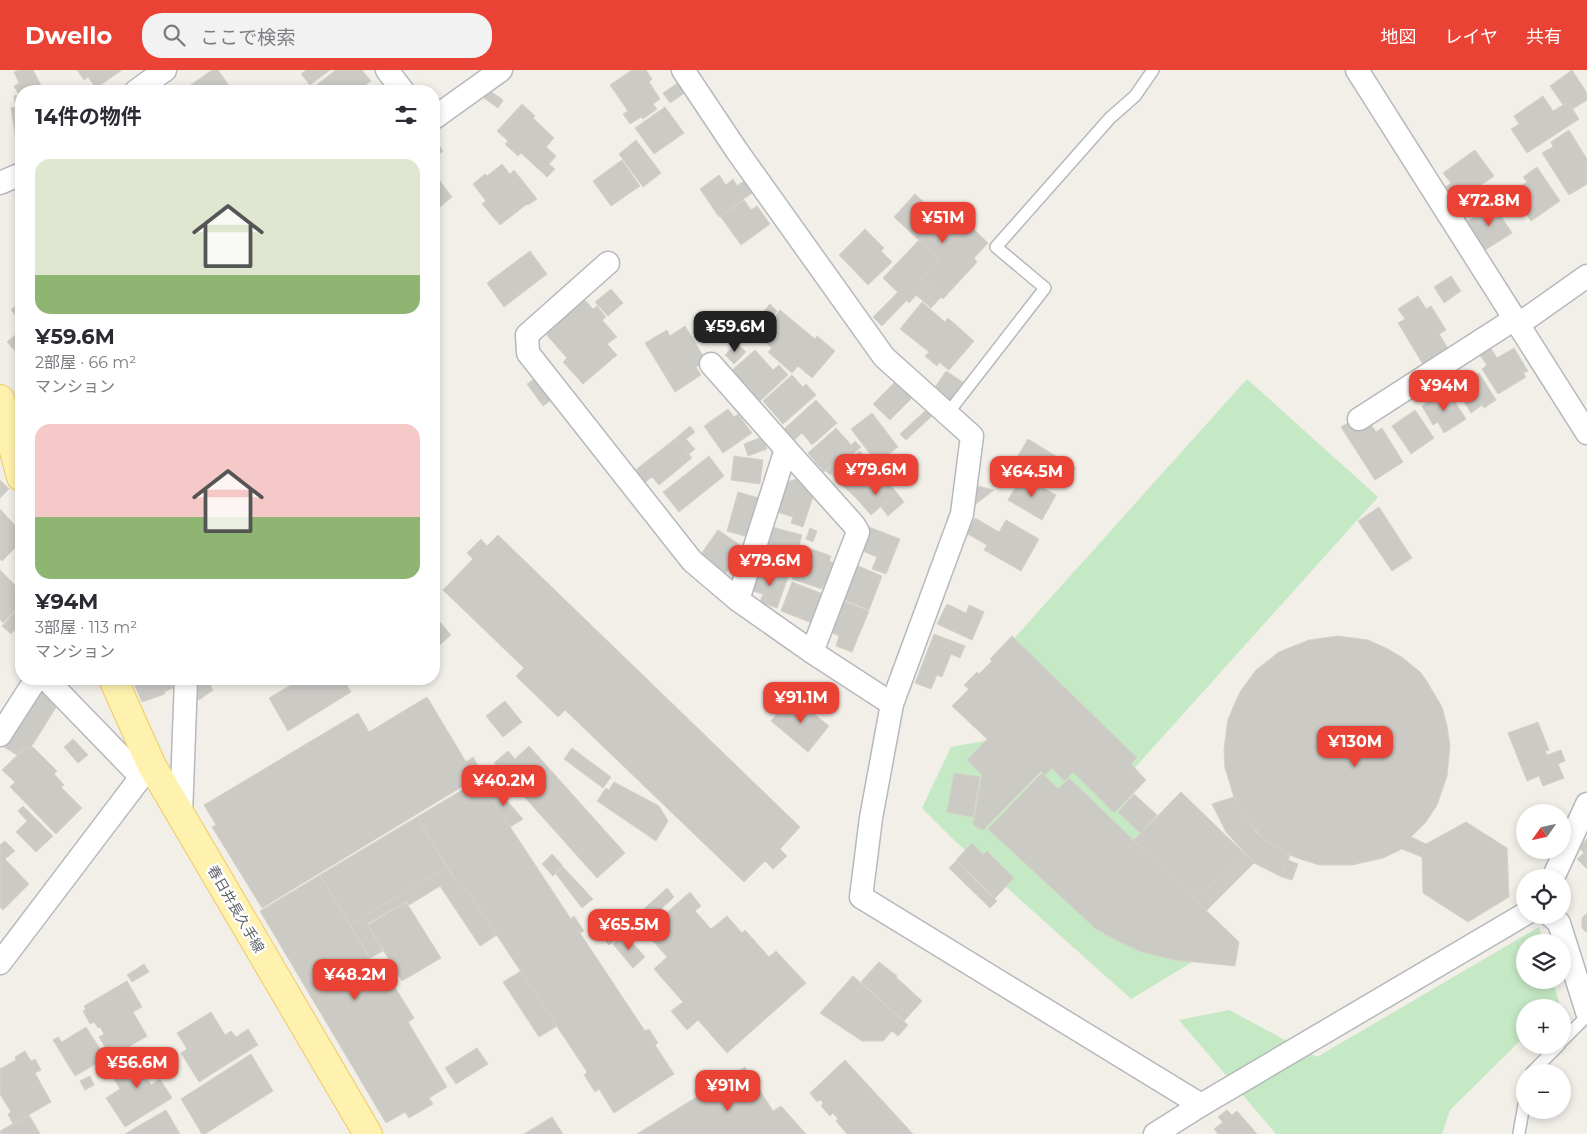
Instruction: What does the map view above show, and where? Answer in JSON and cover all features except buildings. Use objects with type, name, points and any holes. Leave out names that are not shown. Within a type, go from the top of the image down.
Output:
[{"type":"main road","points":[[0,399],[15,470]]},
{"type":"main road","name":"春日井長久手線","points":[[115,685],[147,772],[181,815],[368,1134]]},
{"type":"street","points":[[144,85],[165,70]]},
{"type":"street","points":[[387,70],[398,85]]},
{"type":"street","points":[[440,114],[501,70]]},
{"type":"street","points":[[683,70],[737,151],[884,357],[972,436],[962,514],[892,704],[871,818],[861,897],[1201,1105]]},
{"type":"street","points":[[1357,70],[1587,433]]},
{"type":"street","points":[[0,183],[15,177]]},
{"type":"street","points":[[608,263],[527,336],[528,353],[692,561],[738,600],[812,652],[892,704]]},
{"type":"street","points":[[1359,419],[1587,276]]},
{"type":"street","points":[[711,364],[854,525],[858,532],[812,652]]},
{"type":"street","points":[[738,600],[786,449]]},
{"type":"street","points":[[0,735],[32,685]]},
{"type":"street","points":[[0,963],[147,772],[53,685]]},
{"type":"street","points":[[181,815],[186,685]]},
{"type":"street","points":[[1557,869],[1587,804]]},
{"type":"street","points":[[1155,1134],[1516,919]]},
{"type":"street","points":[[1559,924],[1587,1012]]},
{"type":"lane","points":[[948,413],[1044,288],[996,246],[1110,118],[1135,96],[1153,70]]},
{"type":"lane","points":[[1571,1033],[1587,1016]]},
{"type":"lane","points":[[1540,1064],[1550,1054]]},
{"type":"lane","points":[[1519,1133],[1521,1119]]},
{"type":"green space","points":[[1247,379],[1378,497],[1132,771],[1001,653]]},
{"type":"green space","points":[[1018,735],[1092,766],[1178,844],[1199,958],[1131,999],[955,841],[922,808],[951,747]]},
{"type":"green space","points":[[1539,927],[1541,934],[1527,934]]},
{"type":"green space","points":[[1516,940],[1516,989],[1555,989],[1558,999],[1516,999],[1516,1045],[1450,1110],[1442,1134],[1276,1134],[1179,1020],[1229,1010],[1317,1057]]}]
